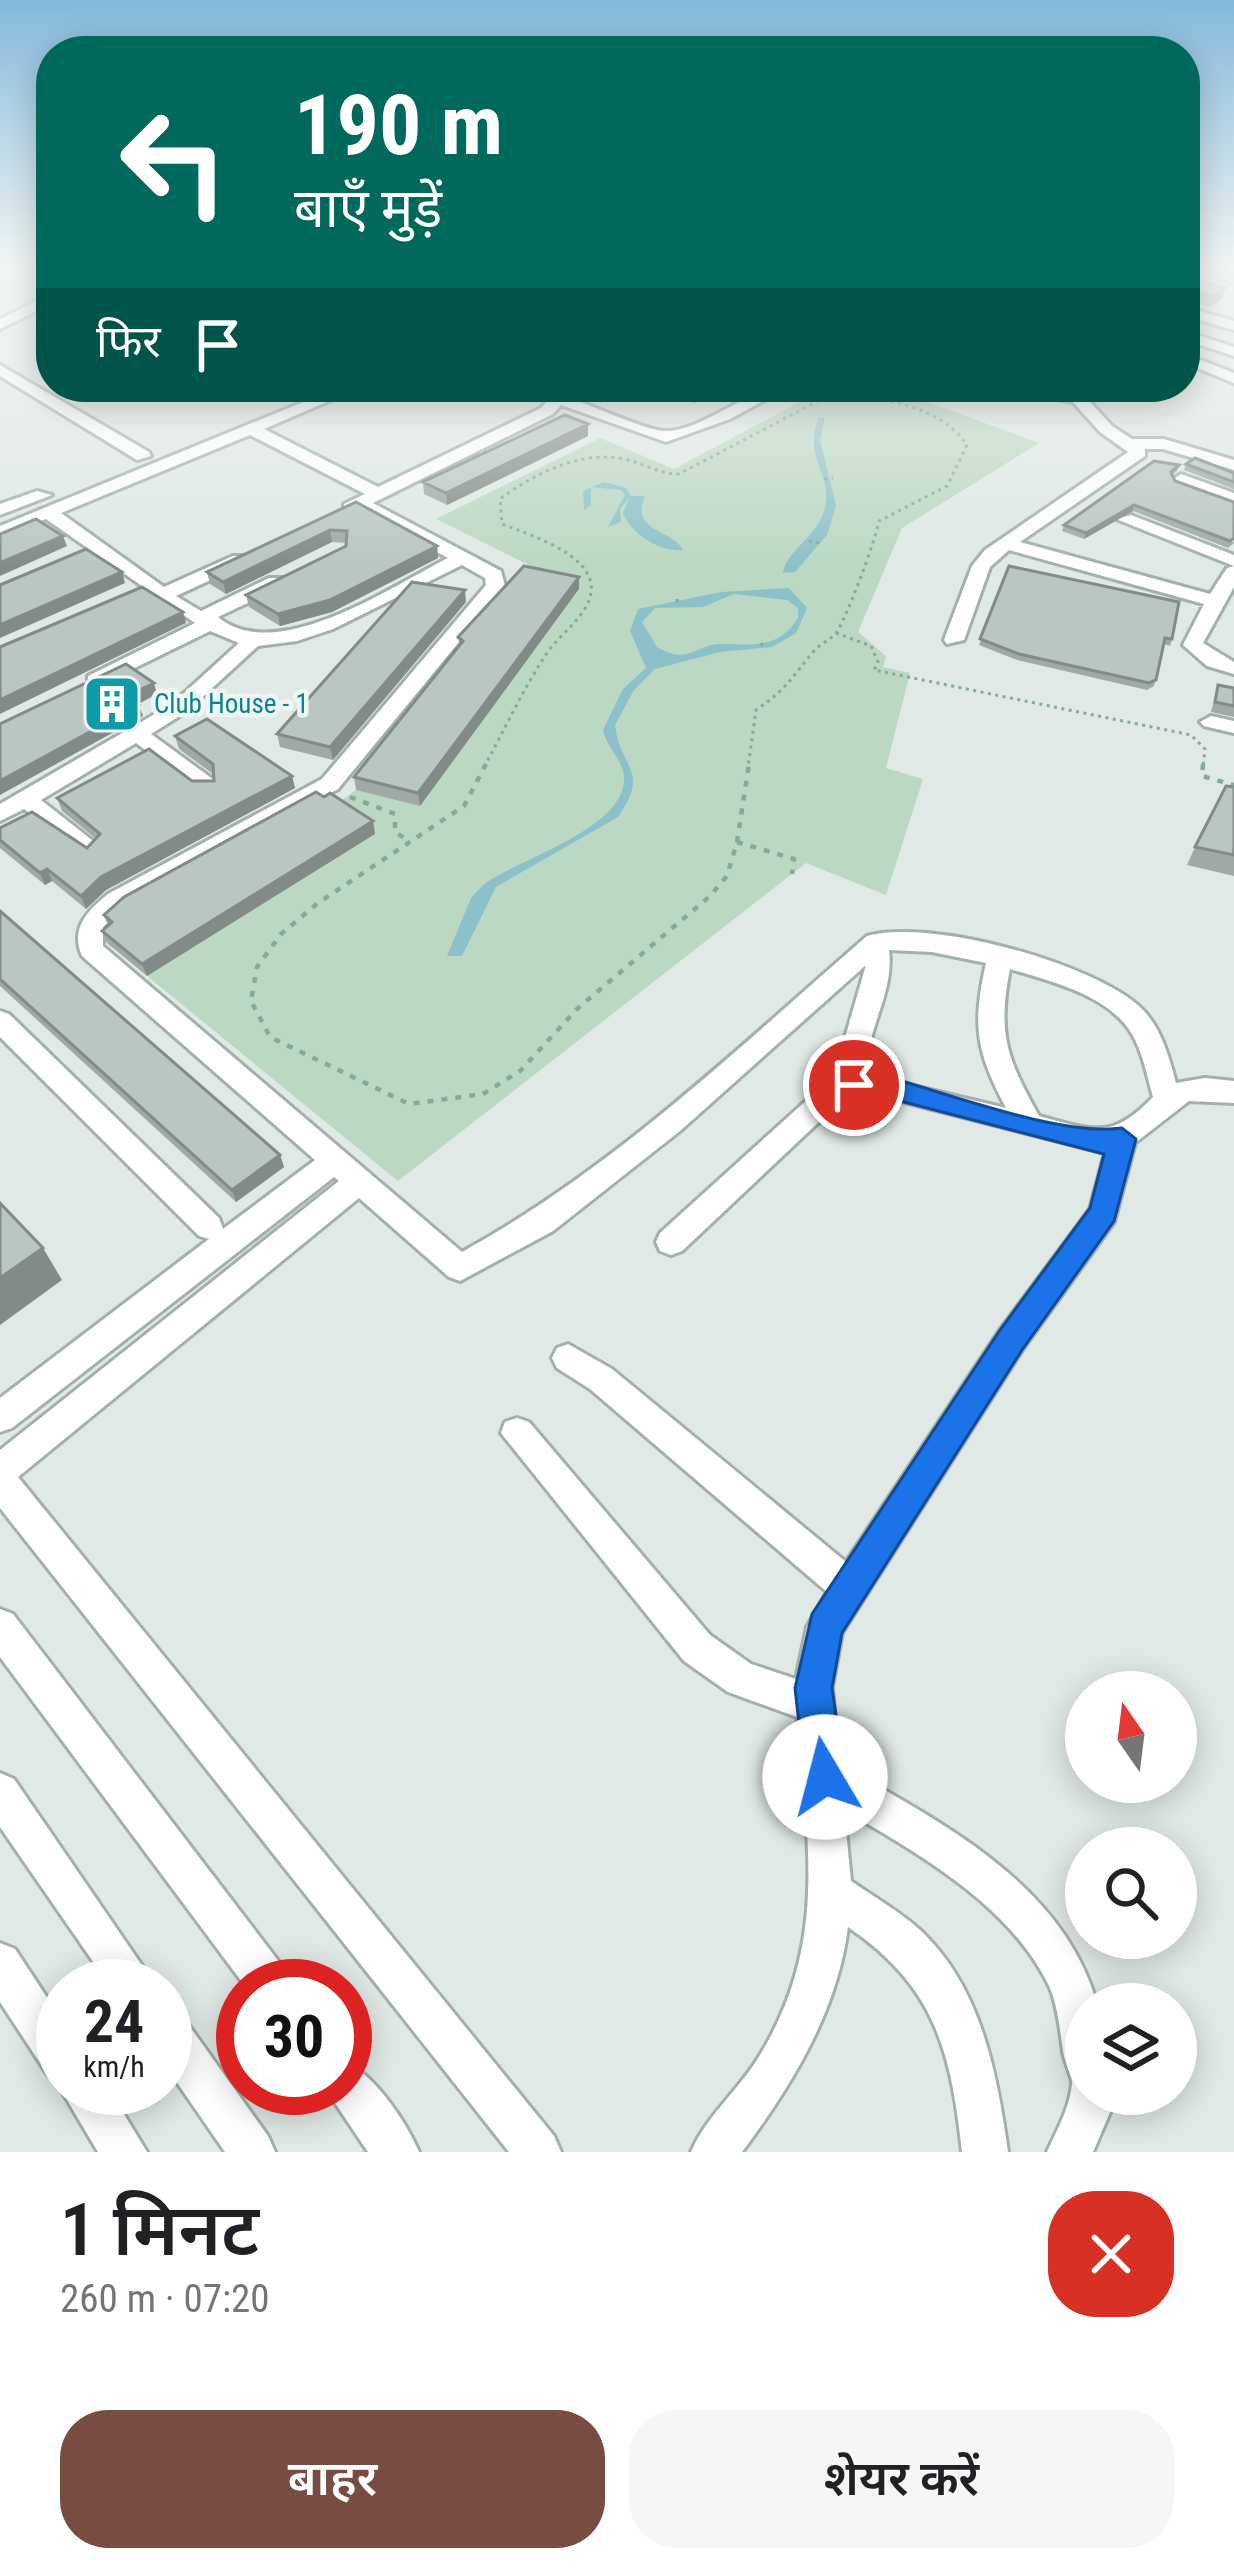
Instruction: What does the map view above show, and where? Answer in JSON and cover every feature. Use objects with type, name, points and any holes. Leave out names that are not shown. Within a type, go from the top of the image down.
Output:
[{"type":"street","points":[[0,370],[36,392]]},
{"type":"street","points":[[53,402],[142,456]]},
{"type":"street","points":[[0,510],[277,402]]},
{"type":"street","points":[[0,532],[315,402]]},
{"type":"street","points":[[358,504],[547,411],[556,402]]},
{"type":"street","points":[[583,402],[667,437],[751,402]]},
{"type":"street","points":[[954,640],[980,566],[1003,543],[1134,460],[1139,452],[1106,429],[1082,402]]},
{"type":"street","points":[[274,419],[399,484]]},
{"type":"street","points":[[251,428],[327,468],[358,504],[494,574],[496,586],[330,784],[117,900],[96,915],[87,936],[91,950],[460,1268],[543,1222],[651,1137],[876,942],[898,938],[1094,987],[1130,1012],[1146,1034],[1168,1097]]},
{"type":"street","points":[[1133,444],[1164,444],[1234,465]]},
{"type":"street","points":[[327,468],[350,458]]},
{"type":"street","points":[[1181,479],[1234,499]]},
{"type":"street","points":[[48,512],[87,549],[252,640],[301,633],[463,558]]},
{"type":"street","points":[[1125,520],[1234,561]]},
{"type":"street","points":[[1003,543],[1214,601]]},
{"type":"street","points":[[129,593],[158,589],[252,554]]},
{"type":"street","points":[[64,696],[301,569]]},
{"type":"street","points":[[1234,572],[1193,645],[1214,662],[1234,668]]},
{"type":"street","points":[[0,814],[179,708],[252,640]]},
{"type":"street","points":[[1211,722],[1234,727]]},
{"type":"street","points":[[138,734],[206,785]]},
{"type":"street","points":[[28,801],[89,849]]},
{"type":"street","points":[[854,1085],[849,1057],[882,969],[876,942]]},
{"type":"street","points":[[999,961],[985,1020],[989,1050],[1030,1126]]},
{"type":"street","points":[[0,1021],[209,1227]]},
{"type":"street","points":[[671,1242],[794,1123],[854,1085],[881,1086],[1099,1143],[1122,1139],[1145,1127],[1168,1097],[1198,1085],[1234,1092]]},
{"type":"street","points":[[714,2152],[776,2070],[822,1967],[832,1892],[815,1704],[825,1627],[847,1586],[1103,1213],[1122,1139]]},
{"type":"street","points":[[0,1417],[347,1171]]},
{"type":"street","points":[[0,1472],[347,1171]]},
{"type":"street","points":[[568,1358],[601,1379],[847,1586]]},
{"type":"street","points":[[517,1433],[698,1648],[741,1679],[815,1704]]},
{"type":"street","points":[[0,1481],[538,2152]]},
{"type":"street","points":[[0,1627],[251,1959]]},
{"type":"street","points":[[825,1777],[951,1851],[1024,1916],[1068,1983]]},
{"type":"street","points":[[0,1793],[116,1959]]},
{"type":"street","points":[[832,1892],[908,1947],[951,2002],[976,2077],[985,2152]]},
{"type":"street","points":[[0,1964],[36,2019]]},
{"type":"street","points":[[192,2066],[252,2152]]},
{"type":"street","points":[[100,2115],[124,2152]]},
{"type":"street","points":[[368,2115],[396,2152]]},
{"type":"street","points":[[1070,2152],[1087,2115]]},
{"type":"path","points":[[817,402],[679,474],[662,475],[616,458],[585,459],[508,492],[496,507],[502,524],[571,554],[590,578],[592,596],[547,652],[470,799],[332,890],[278,937],[255,982],[254,1010],[270,1037],[409,1104],[483,1094],[520,1071],[577,1009],[710,896],[727,876],[737,842],[742,795],[756,748],[756,710],[792,685],[815,650],[836,633],[853,586],[874,551],[879,521],[947,486],[967,446],[956,429],[885,402]]},
{"type":"path","points":[[824,478],[833,478]]},
{"type":"path","points":[[809,541],[820,544]]},
{"type":"path","points":[[836,633],[872,646],[878,662],[874,670],[1191,735],[1205,748],[1202,776],[1234,785]]},
{"type":"path","points":[[330,784],[360,804],[388,808],[394,814],[395,832],[411,842]]},
{"type":"path","points":[[737,842],[794,859],[792,874]]},
{"type":"green space","points":[[800,402],[928,402],[1039,443],[902,528],[858,632],[886,656],[883,667],[910,673],[886,768],[923,779],[886,895],[806,863],[398,1181],[147,976],[374,835],[333,806],[356,790],[420,805],[579,590],[436,519],[600,438],[674,469]]},
{"type":"water","points":[[825,417],[820,440],[836,506],[827,535],[795,572],[783,573],[824,511],[826,487],[814,433],[818,418]]},
{"type":"water","points":[[604,482],[626,488],[631,496],[645,496],[642,517],[683,550],[656,545],[640,535],[623,513],[629,498],[620,509],[621,522],[608,527],[625,495],[621,490],[592,487]]},
{"type":"water","points":[[591,488],[591,505],[584,510],[583,491]]},
{"type":"water","points":[[789,588],[807,608],[796,633],[772,647],[720,652],[655,669],[634,690],[615,725],[633,778],[618,817],[496,887],[462,956],[447,956],[471,898],[483,885],[587,829],[619,798],[624,774],[603,730],[623,689],[646,668],[630,631],[638,609],[721,592]],"holes":[[[734,594],[787,600],[798,608],[798,618],[782,636],[764,643],[712,645],[677,655],[657,647],[642,622],[655,608],[703,607]]]},
{"type":"building","points":[[565,415],[588,424],[446,493],[423,482]]},
{"type":"building","points":[[1195,458],[1234,473],[1234,482],[1186,464]]},
{"type":"building","points":[[1154,461],[1179,465],[1171,472],[1175,481],[1234,502],[1234,538],[1230,541],[1134,505],[1086,533],[1064,525]]},
{"type":"building","points":[[356,502],[437,546],[330,600],[278,614],[246,595],[346,546],[347,531],[330,530],[223,582],[207,572]]},
{"type":"building","points":[[36,519],[63,536],[0,563],[0,534]]},
{"type":"building","points":[[86,549],[122,572],[0,625],[0,585]]},
{"type":"building","points":[[524,566],[579,577],[418,793],[354,777],[463,641],[458,637]]},
{"type":"building","points":[[1009,566],[1179,602],[1172,639],[1165,638],[1156,680],[1149,683],[1019,654],[980,639]]},
{"type":"building","points":[[412,582],[465,590],[330,747],[277,734]]},
{"type":"building","points":[[142,587],[183,612],[0,700],[0,647]]},
{"type":"building","points":[[126,664],[154,683],[127,696],[139,705],[0,781],[0,724]]},
{"type":"building","points":[[1218,685],[1234,688],[1234,706],[1215,702]]},
{"type":"building","points":[[207,719],[292,776],[101,877],[81,896],[47,869],[40,873],[0,840],[0,828],[32,812],[87,848],[100,834],[57,798],[149,749],[192,781],[214,781],[213,764],[175,736]]},
{"type":"building","points":[[1226,786],[1234,787],[1234,855],[1195,847]]},
{"type":"building","points":[[316,792],[324,797],[330,793],[373,821],[142,964],[102,931],[112,922],[104,915],[124,897]]},
{"type":"building","points":[[0,911],[280,1155],[232,1190],[0,979]]},
{"type":"building","points":[[0,1203],[43,1248],[0,1278]]},
{"type":"place","name":"Club House - 1","points":[[112,704]]},
{"type":"route","points":[[825,1777],[814,1688],[825,1627],[847,1586],[1011,1340],[1103,1213],[1122,1139],[1099,1143],[1067,1137],[881,1086],[854,1085]]}]
